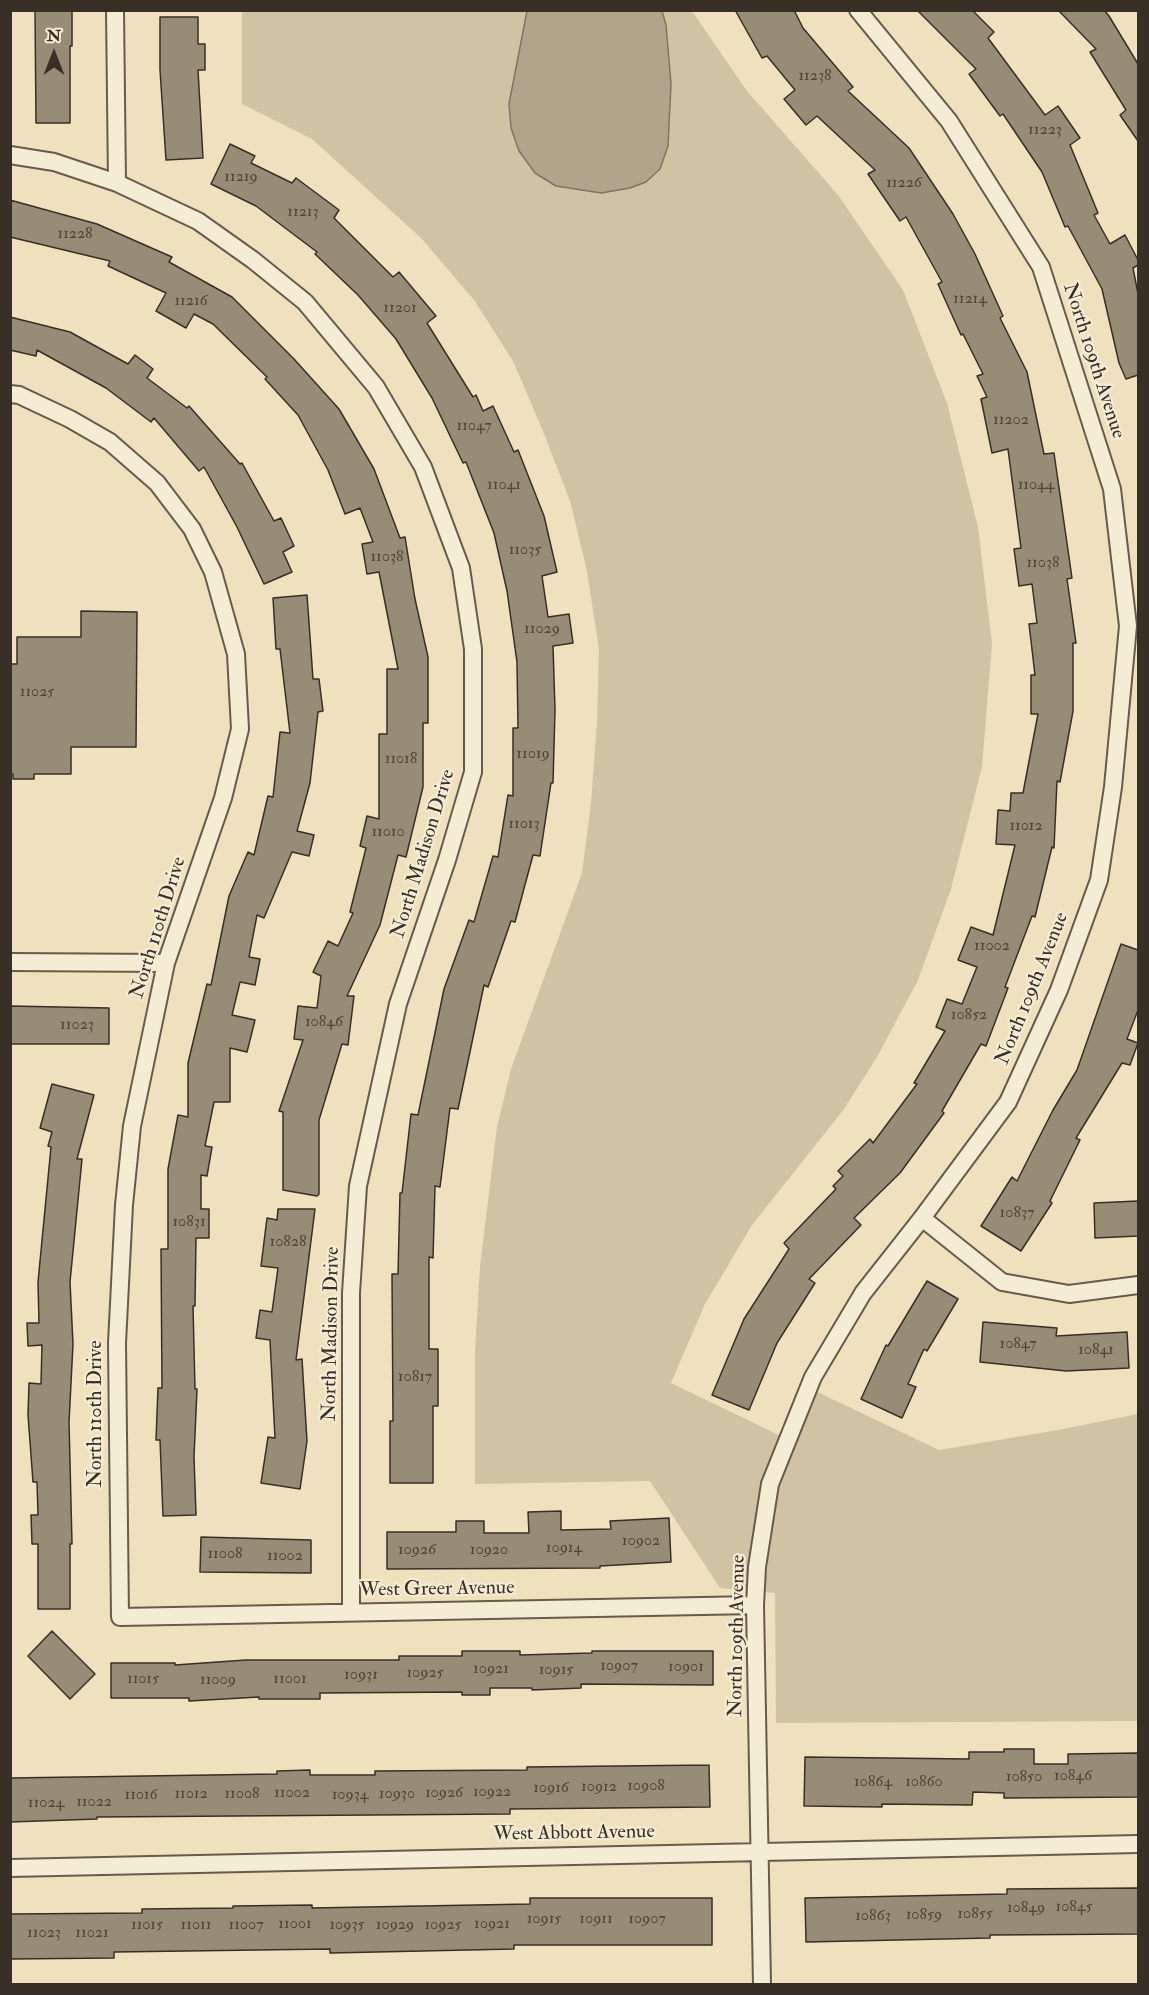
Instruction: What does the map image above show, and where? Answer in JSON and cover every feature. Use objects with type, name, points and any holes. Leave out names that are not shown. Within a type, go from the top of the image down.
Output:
[{"type":"street","points":[[115,10],[117,183]]},
{"type":"street","name":"North 109th Avenue","points":[[762,1984],[755,1605],[757,1567],[770,1485],[813,1377],[863,1293],[1008,1102],[1059,990],[1099,880],[1113,787],[1128,626],[1112,489],[1041,267],[949,121],[858,10]]},
{"type":"street","name":"North Madison Drive","points":[[10,155],[54,162],[117,183],[198,221],[253,260],[305,302],[376,387],[423,467],[461,568],[473,649],[473,772],[447,860],[398,1004],[358,1186],[351,1293],[351,1612]]},
{"type":"street","name":"North 110th Drive","points":[[10,394],[19,395],[70,419],[110,442],[157,483],[192,529],[213,572],[236,654],[240,729],[222,798],[166,963],[132,1126],[124,1204],[117,1343],[120,1617]]},
{"type":"street","points":[[10,962],[166,963]]},
{"type":"street","points":[[922,1218],[1002,1282],[1069,1294],[1138,1285]]},
{"type":"street","name":"West Greer Avenue","points":[[120,1617],[755,1605]]},
{"type":"street","name":"West Abbott Avenue","points":[[10,1868],[1138,1844]]},
{"type":"shaded area","points":[[242,11],[692,11],[747,91],[838,195],[903,290],[947,403],[978,527],[992,644],[982,767],[951,889],[918,980],[877,1057],[844,1109],[752,1225],[705,1304],[671,1383],[787,1439],[809,1388],[939,1450],[1138,1414],[1138,1721],[776,1723],[775,1593],[720,1588],[650,1481],[475,1484],[475,1353],[480,1266],[497,1127],[511,1069],[582,873],[591,803],[599,650],[587,571],[570,501],[543,431],[513,361],[474,300],[421,238],[312,139],[242,104]]},
{"type":"shaded area","points":[[527,11],[662,11],[666,25],[671,84],[668,146],[660,169],[646,182],[630,188],[601,193],[556,186],[535,173],[519,151],[511,128],[509,104]]},
{"type":"building","points":[[35,10],[72,10],[70,123],[36,123]]},
{"type":"building","points":[[735,10],[794,10],[803,28],[853,87],[848,91],[909,148],[953,214],[975,254],[1003,316],[1000,318],[1027,372],[1044,454],[1054,453],[1072,578],[1067,579],[1076,643],[1073,643],[1073,711],[1060,782],[1057,781],[1054,848],[1052,847],[1035,917],[1032,916],[1005,987],[1008,988],[986,1046],[981,1044],[942,1111],[944,1113],[900,1173],[854,1218],[861,1225],[809,1279],[815,1283],[777,1343],[749,1410],[712,1395],[744,1319],[789,1249],[784,1243],[836,1189],[833,1186],[843,1176],[838,1171],[870,1139],[873,1143],[917,1084],[914,1083],[945,1031],[936,1027],[947,999],[962,1004],[977,967],[958,960],[971,927],[993,935],[1015,845],[996,844],[998,810],[1010,811],[1011,793],[1023,793],[1038,714],[1031,714],[1031,675],[1035,675],[1029,624],[1037,623],[1032,584],[1019,586],[1014,549],[1021,548],[1008,449],[992,453],[981,399],[987,397],[977,376],[983,374],[963,334],[961,335],[938,284],[942,282],[906,217],[900,221],[868,174],[875,170],[817,116],[806,125],[784,99],[795,90],[767,56],[762,58]]},
{"type":"building","points":[[917,10],[972,10],[994,32],[988,38],[1045,115],[1058,106],[1080,138],[1070,145],[1098,213],[1094,215],[1110,244],[1125,235],[1138,260],[1138,265],[1133,268],[1138,294],[1138,375],[1126,379],[1119,363],[1102,289],[1068,226],[1065,227],[1042,172],[1003,114],[1000,116],[969,74],[976,69]]},
{"type":"building","points":[[1058,10],[1104,10],[1109,16],[1138,64],[1138,141],[1120,115],[1126,110],[1090,52],[1096,49]]},
{"type":"building","points":[[160,17],[198,17],[198,44],[205,44],[205,70],[198,70],[203,158],[166,160],[160,70]]},
{"type":"building","points":[[230,144],[255,156],[251,163],[292,183],[296,178],[339,210],[334,218],[393,277],[399,272],[436,316],[427,323],[473,397],[476,395],[483,411],[493,406],[514,452],[518,450],[544,516],[557,572],[542,576],[548,617],[569,614],[573,643],[553,646],[555,710],[553,783],[551,783],[540,856],[533,855],[515,922],[511,921],[488,987],[484,985],[458,1109],[450,1108],[440,1187],[435,1186],[433,1258],[429,1257],[429,1349],[438,1349],[438,1406],[433,1406],[433,1483],[390,1483],[390,1421],[393,1421],[392,1274],[398,1274],[400,1193],[402,1193],[411,1114],[418,1115],[444,989],[469,920],[474,922],[493,856],[498,857],[508,795],[513,796],[513,728],[518,728],[517,662],[507,591],[494,533],[466,462],[463,463],[432,398],[396,339],[358,295],[315,254],[317,252],[256,206],[211,184]]},
{"type":"building","points":[[10,200],[97,224],[172,257],[169,262],[232,297],[294,359],[339,409],[374,469],[400,538],[405,537],[415,599],[428,657],[428,723],[423,723],[423,787],[406,857],[398,855],[380,925],[347,996],[354,996],[348,1045],[342,1044],[319,1120],[319,1194],[317,1196],[283,1190],[283,1112],[279,1111],[303,1040],[294,1039],[298,1006],[317,1008],[321,976],[313,972],[328,941],[338,946],[353,913],[350,912],[366,848],[360,846],[367,816],[379,819],[379,734],[387,734],[387,669],[398,669],[379,572],[367,574],[362,544],[373,542],[360,508],[345,514],[328,470],[298,415],[265,379],[267,377],[213,324],[194,314],[186,328],[156,311],[166,293],[108,266],[110,261],[10,237]]},
{"type":"building","points":[[10,317],[70,332],[128,364],[135,355],[153,369],[147,378],[187,408],[189,406],[240,464],[242,463],[274,521],[281,518],[294,546],[283,552],[292,572],[264,584],[237,527],[204,467],[199,471],[154,418],[151,422],[106,388],[37,350],[36,356],[10,350]]},
{"type":"building","points":[[307,595],[313,679],[319,679],[323,711],[318,712],[310,783],[297,831],[314,835],[309,856],[292,852],[264,918],[257,915],[249,957],[260,959],[255,985],[240,982],[232,1015],[255,1020],[247,1052],[230,1048],[230,1102],[214,1102],[205,1146],[212,1147],[207,1176],[201,1175],[201,1209],[209,1209],[209,1238],[196,1238],[195,1306],[193,1306],[195,1389],[197,1389],[194,1457],[196,1515],[163,1516],[160,1440],[156,1440],[158,1388],[162,1388],[161,1249],[168,1249],[168,1169],[178,1115],[188,1117],[188,1063],[207,984],[211,985],[229,896],[248,852],[254,855],[268,796],[273,797],[280,732],[290,733],[280,649],[276,649],[273,598]]},
{"type":"building","points":[[81,611],[137,612],[136,747],[71,747],[71,774],[34,774],[34,779],[13,779],[13,774],[10,774],[10,664],[17,664],[17,637],[81,637]]},
{"type":"building","points":[[1121,944],[1138,950],[1138,1010],[1127,1039],[1138,1043],[1130,1065],[1122,1063],[1076,1138],[1080,1140],[1050,1201],[1052,1203],[1021,1251],[981,1226],[1012,1177],[1017,1181],[1053,1110],[1077,1070]]},
{"type":"building","points":[[10,1006],[109,1008],[109,1044],[10,1044]]},
{"type":"building","points":[[52,1084],[94,1095],[77,1159],[82,1159],[70,1282],[73,1344],[69,1422],[72,1544],[70,1544],[70,1609],[38,1609],[38,1544],[32,1544],[31,1515],[38,1515],[37,1482],[33,1482],[28,1415],[29,1383],[41,1384],[42,1345],[28,1346],[27,1323],[39,1323],[38,1282],[51,1147],[48,1146],[52,1132],[40,1128]]},
{"type":"building","points":[[1138,1201],[1138,1236],[1095,1238],[1094,1203]]},
{"type":"building","points":[[278,1209],[315,1209],[296,1360],[302,1359],[307,1441],[300,1489],[261,1483],[268,1437],[275,1438],[270,1340],[256,1338],[260,1310],[272,1312],[278,1268],[261,1266],[267,1218],[277,1220]]},
{"type":"building","points":[[927,1281],[958,1299],[927,1351],[924,1349],[908,1384],[916,1387],[902,1418],[861,1399],[886,1345],[888,1346]]},
{"type":"building","points":[[983,1322],[1057,1328],[1056,1336],[1127,1332],[1129,1368],[1066,1371],[980,1362]]},
{"type":"building","points":[[561,1511],[561,1530],[611,1529],[610,1521],[669,1518],[671,1562],[600,1566],[600,1568],[387,1569],[387,1532],[456,1532],[456,1521],[484,1521],[484,1533],[529,1533],[528,1512]]},
{"type":"building","points":[[201,1537],[311,1540],[311,1573],[200,1572]]},
{"type":"building","points":[[52,1631],[95,1674],[70,1699],[28,1656]]},
{"type":"building","points":[[462,1651],[520,1651],[520,1655],[592,1653],[592,1651],[713,1651],[713,1685],[581,1684],[581,1688],[532,1690],[532,1688],[490,1688],[490,1695],[462,1695],[462,1692],[320,1693],[320,1699],[259,1699],[259,1697],[189,1701],[189,1698],[111,1698],[111,1663],[175,1663],[175,1665],[246,1660],[399,1660],[399,1656],[462,1656]]},
{"type":"building","points":[[1004,1749],[1034,1749],[1034,1764],[1068,1764],[1068,1754],[1138,1753],[1138,1797],[1004,1798],[1004,1793],[973,1792],[972,1805],[804,1806],[805,1757],[969,1759],[969,1752],[1004,1752]]},
{"type":"building","points":[[709,1765],[710,1807],[510,1809],[510,1814],[97,1817],[97,1819],[10,1822],[10,1778],[277,1774],[277,1771],[310,1770],[310,1775],[375,1775],[375,1771]]},
{"type":"building","points":[[1138,1888],[1138,1934],[990,1935],[990,1938],[806,1942],[805,1898],[1007,1894],[1007,1889]]},
{"type":"building","points":[[530,1898],[712,1898],[712,1945],[514,1945],[514,1949],[330,1953],[330,1949],[114,1952],[114,1958],[10,1959],[10,1914],[142,1913],[142,1909],[233,1908],[233,1906],[312,1905],[312,1908],[530,1904]]}]
